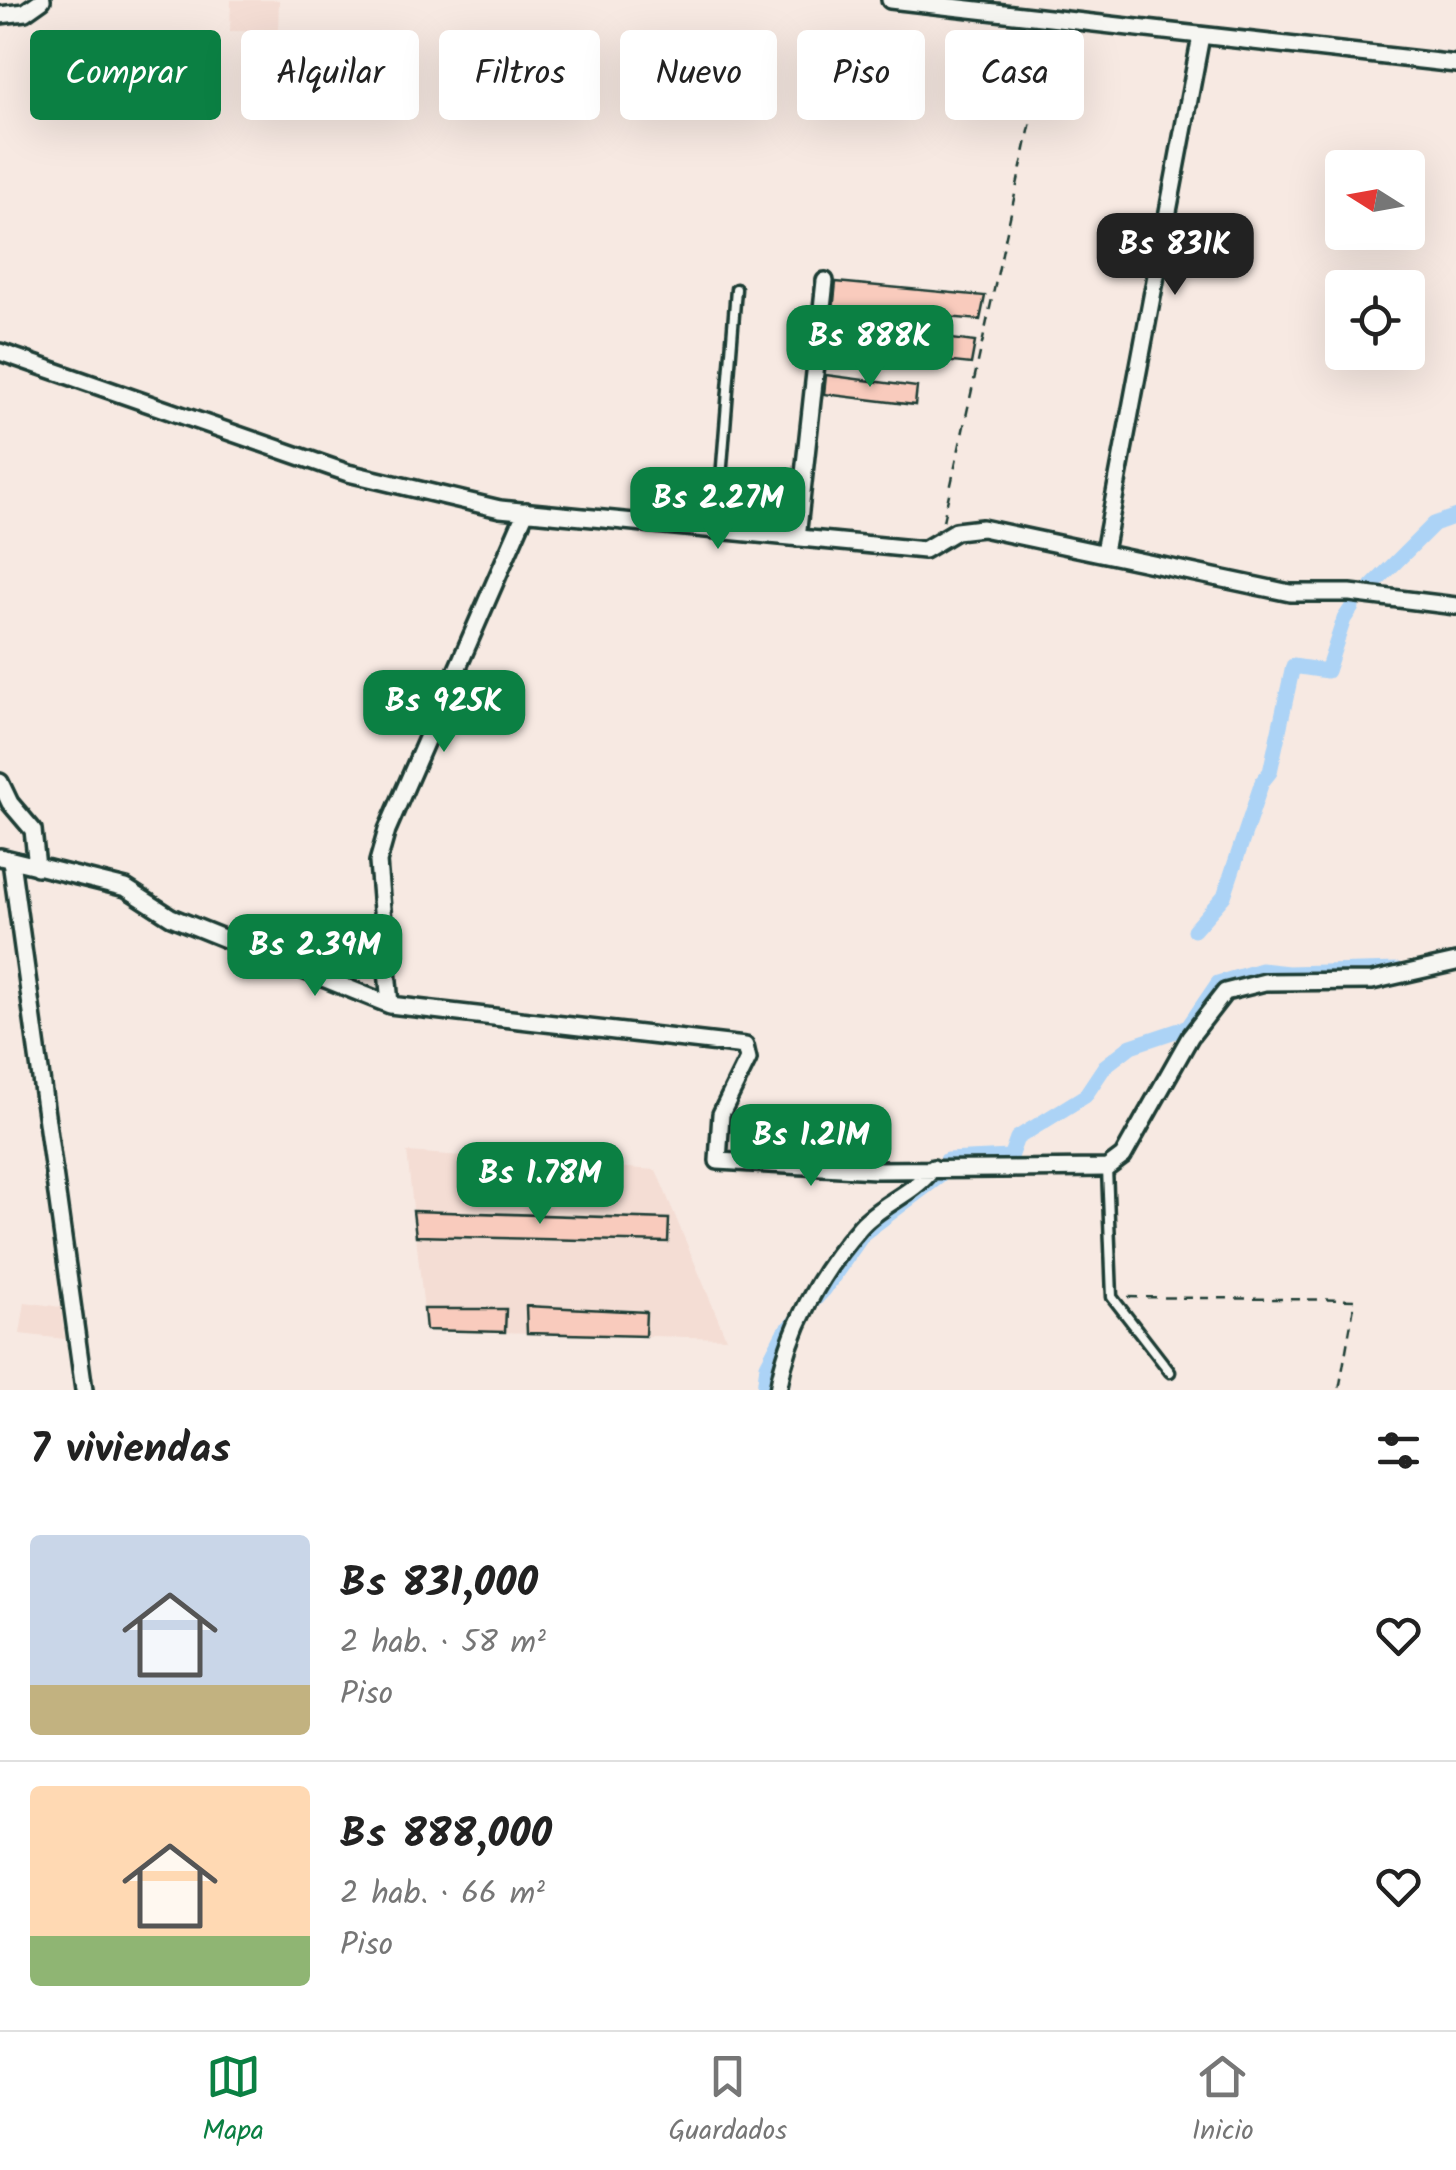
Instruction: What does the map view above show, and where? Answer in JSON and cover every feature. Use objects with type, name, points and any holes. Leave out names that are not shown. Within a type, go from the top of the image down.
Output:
[{"type":"street","points":[[0,15],[26,12],[42,0]]},
{"type":"street","points":[[890,0],[1456,64]]},
{"type":"street","points":[[1104,552],[1201,36]]},
{"type":"street","points":[[797,538],[825,281]]},
{"type":"street","points":[[0,352],[348,472],[526,511],[924,550],[956,531],[982,528],[1290,594],[1350,593],[1456,606]]},
{"type":"street","points":[[390,1005],[378,862],[386,830],[526,511]]},
{"type":"street","points":[[0,782],[10,804],[33,830],[38,867]]},
{"type":"street","points":[[84,1390],[5,859],[126,888],[171,916],[390,1005],[745,1046],[748,1058],[721,1114],[718,1161],[932,1168],[1107,1168],[1123,1156],[1190,1037],[1225,992],[1265,982],[1372,981],[1456,962]]},
{"type":"street","points":[[778,1390],[784,1350],[799,1316],[862,1224],[922,1182],[932,1168]]},
{"type":"lane","points":[[716,529],[736,290]]},
{"type":"lane","points":[[1107,1168],[1112,1296],[1170,1372]]},
{"type":"path","points":[[938,542],[1054,19]]},
{"type":"path","points":[[1112,1296],[1355,1300],[1339,1390]]},
{"type":"shaded area","points":[[231,0],[279,0],[278,30],[230,31]]},
{"type":"shaded area","points":[[407,1152],[656,1170],[726,1338],[426,1330]]},
{"type":"shaded area","points":[[25,1302],[61,1307],[65,1339],[20,1334]]},
{"type":"building","points":[[836,282],[985,296],[980,320],[868,310],[866,328],[975,342],[971,364],[829,349]]},
{"type":"building","points":[[826,375],[917,387],[915,405],[824,394]]},
{"type":"building","points":[[413,1211],[669,1219],[668,1242],[416,1236]]},
{"type":"building","points":[[526,1306],[646,1312],[645,1336],[527,1333]]},
{"type":"building","points":[[424,1309],[506,1309],[505,1332],[426,1330]]},
{"type":"waterway","points":[[1370,588],[1434,524],[1456,516]]},
{"type":"waterway","points":[[1194,930],[1224,896],[1262,782],[1270,772],[1293,666],[1327,671],[1344,619],[1352,607]]},
{"type":"waterway","points":[[947,1160],[1010,1157],[1017,1138],[1085,1096],[1105,1066],[1131,1046],[1188,1027],[1218,983],[1261,970],[1398,970]]},
{"type":"waterway","points":[[764,1390],[767,1365],[783,1334],[824,1290],[864,1233],[940,1176]]}]
